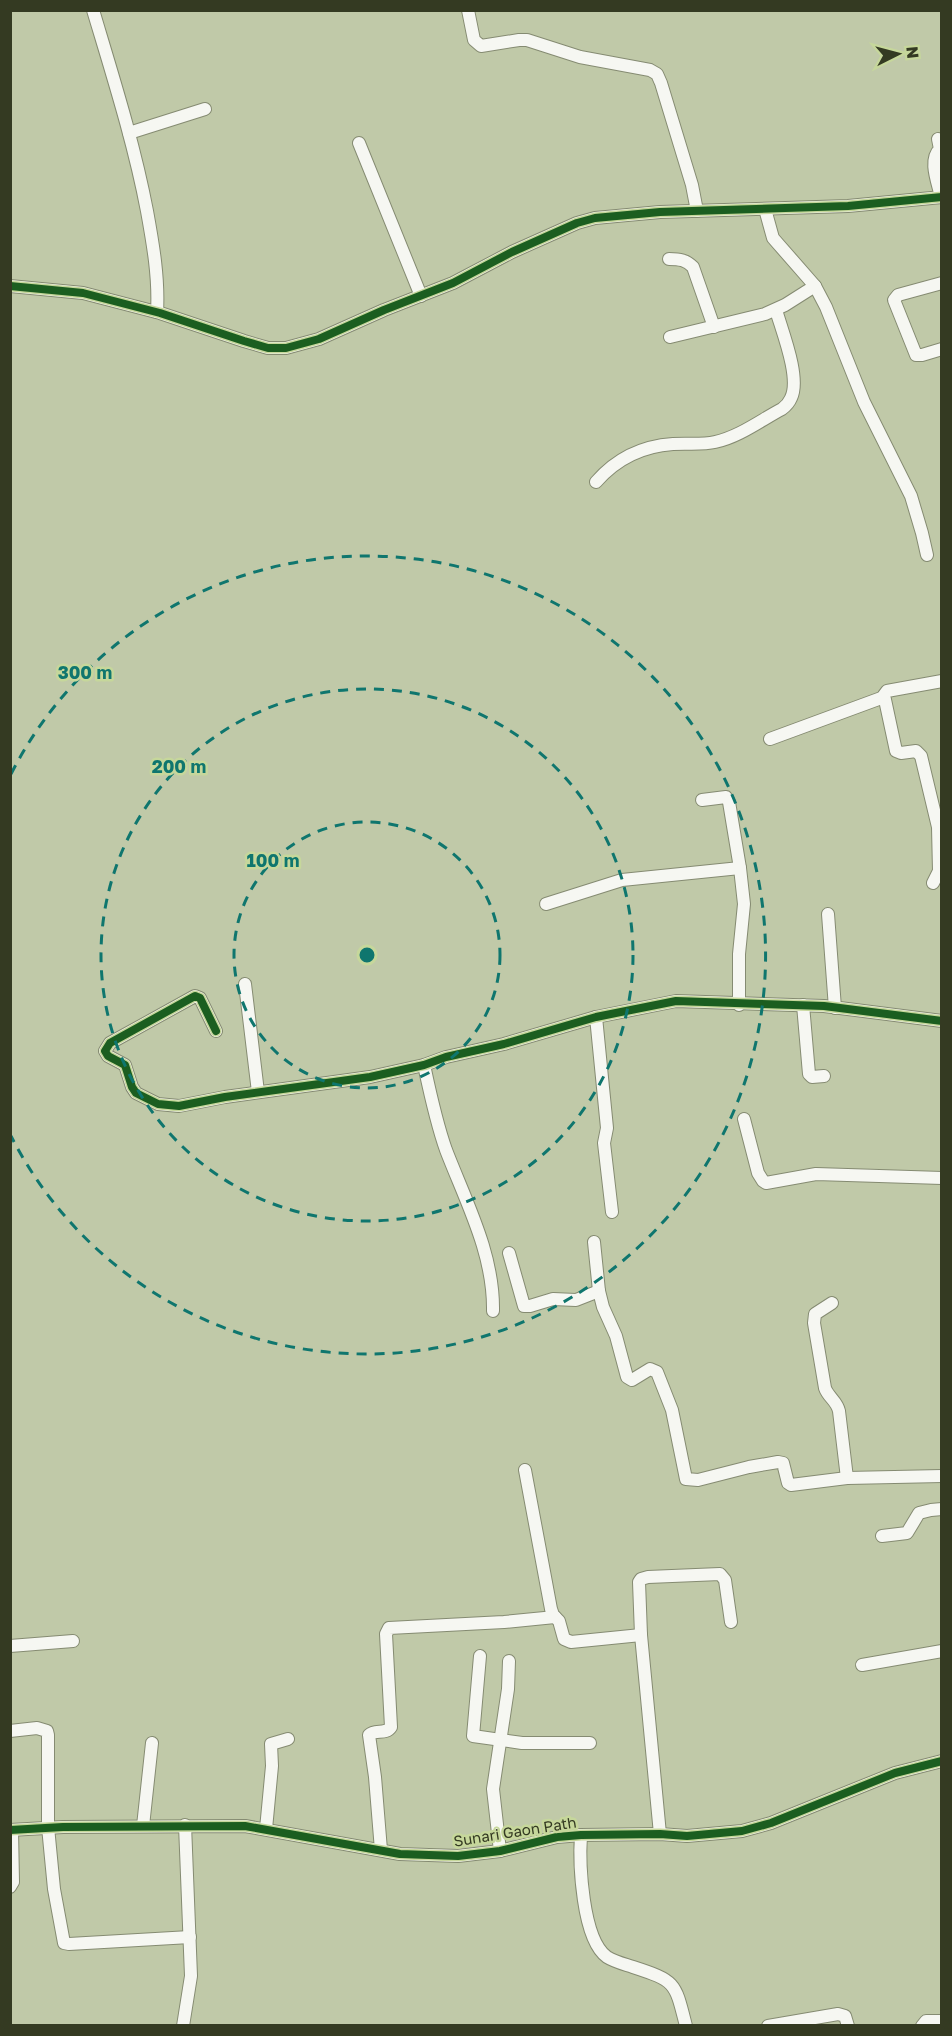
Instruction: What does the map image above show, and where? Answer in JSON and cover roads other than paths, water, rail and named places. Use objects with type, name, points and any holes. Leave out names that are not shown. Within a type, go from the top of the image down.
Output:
[{"type":"street","points":[[93,10],[129,133],[149,225],[157,274],[157,312]]},
{"type":"street","points":[[468,10],[474,40],[481,46],[527,40],[580,57],[650,70],[657,74],[688,172],[697,211]]},
{"type":"street","points":[[129,133],[206,109]]},
{"type":"street","points":[[10,286],[83,292],[157,312],[244,342],[268,348],[285,348],[319,339],[384,310],[453,284],[513,252],[595,218],[697,211],[848,206],[941,197],[934,161],[935,154],[940,149],[938,139]]},
{"type":"street","points":[[359,143],[421,296]]},
{"type":"street","points":[[765,209],[773,238],[815,286],[864,402],[910,496],[927,555]]},
{"type":"street","points":[[669,259],[681,259],[693,267],[714,327]]},
{"type":"street","points":[[942,283],[898,295],[894,300],[916,355],[942,349]]},
{"type":"street","points":[[670,337],[776,310],[815,286]]},
{"type":"street","points":[[596,482],[618,461],[634,453],[661,446],[713,443],[724,440],[788,404],[794,391],[793,376],[776,310]]},
{"type":"street","points":[[933,884],[939,871],[939,813],[929,794],[921,756],[916,751],[901,753],[896,751],[884,697],[887,691],[942,681]]},
{"type":"street","points":[[770,739],[884,697]]},
{"type":"street","points":[[702,800],[728,798],[740,868],[744,916],[739,954],[739,1005]]},
{"type":"street","points":[[546,904],[621,880],[740,868]]},
{"type":"street","points":[[828,914],[836,1008]]},
{"type":"street","points":[[245,984],[258,1092]]},
{"type":"street","points":[[216,1031],[200,998],[195,996],[110,1043],[105,1051],[108,1056],[125,1065],[136,1093],[158,1104],[179,1106],[258,1092],[370,1077],[424,1065],[596,1017],[676,1001],[739,1005],[803,1005],[942,1021]]},
{"type":"street","points":[[803,1005],[810,1074],[813,1077],[824,1076]]},
{"type":"street","points":[[596,1017],[607,1128],[604,1143],[612,1212]]},
{"type":"street","points":[[424,1065],[445,1148],[477,1227],[489,1265],[494,1293],[494,1311]]},
{"type":"street","points":[[744,1119],[758,1173],[766,1183],[816,1174],[942,1178]]},
{"type":"street","points":[[594,1242],[599,1291],[603,1307],[616,1336],[628,1379],[634,1379],[650,1369],[657,1372],[672,1410],[686,1479],[698,1480],[778,1462],[783,1463],[788,1483],[791,1485],[847,1478],[942,1476]]},
{"type":"street","points":[[509,1253],[525,1306],[553,1299],[576,1300],[599,1291]]},
{"type":"street","points":[[832,1303],[818,1311],[814,1318],[825,1388],[827,1394],[838,1405],[847,1478]]},
{"type":"street","points":[[525,1470],[551,1609],[559,1621],[564,1639],[567,1641],[641,1635]]},
{"type":"street","points":[[882,1536],[907,1533],[919,1513],[942,1509]]},
{"type":"street","points":[[660,1834],[641,1635],[638,1586],[641,1579],[720,1574],[725,1580],[731,1622]]},
{"type":"street","points":[[381,1850],[375,1777],[369,1738],[371,1733],[386,1731],[391,1727],[386,1634],[389,1628],[504,1623],[555,1617]]},
{"type":"street","points":[[10,1646],[73,1641]]},
{"type":"street","points":[[862,1665],[942,1651]]},
{"type":"street","points":[[480,1656],[472,1734],[476,1737],[537,1744],[590,1743]]},
{"type":"street","points":[[500,1851],[493,1789],[508,1689],[508,1661]]},
{"type":"street","points":[[10,1731],[37,1728],[47,1731],[48,1827],[54,1889],[64,1943],[190,1937]]},
{"type":"street","points":[[266,1829],[272,1766],[271,1743],[288,1739]]},
{"type":"street","points":[[143,1826],[152,1743]]},
{"type":"street","name":"Sunari Gaon Path","points":[[11,1830],[48,1827],[245,1826],[400,1854],[439,1856],[478,1854],[557,1837],[660,1834],[703,1836],[756,1828],[895,1773],[942,1761]]},
{"type":"street","points":[[183,2025],[191,1976],[185,1826]]},
{"type":"street","points":[[10,1887],[13,1882],[11,1830]]},
{"type":"street","points":[[581,1835],[582,1889],[592,1934],[598,1948],[613,1960],[655,1974],[670,1982],[678,1994],[686,2025]]},
{"type":"street","points":[[768,2025],[838,2014],[845,2016],[848,2025]]},
{"type":"street","points":[[922,2025],[926,2021],[942,2020]]}]
